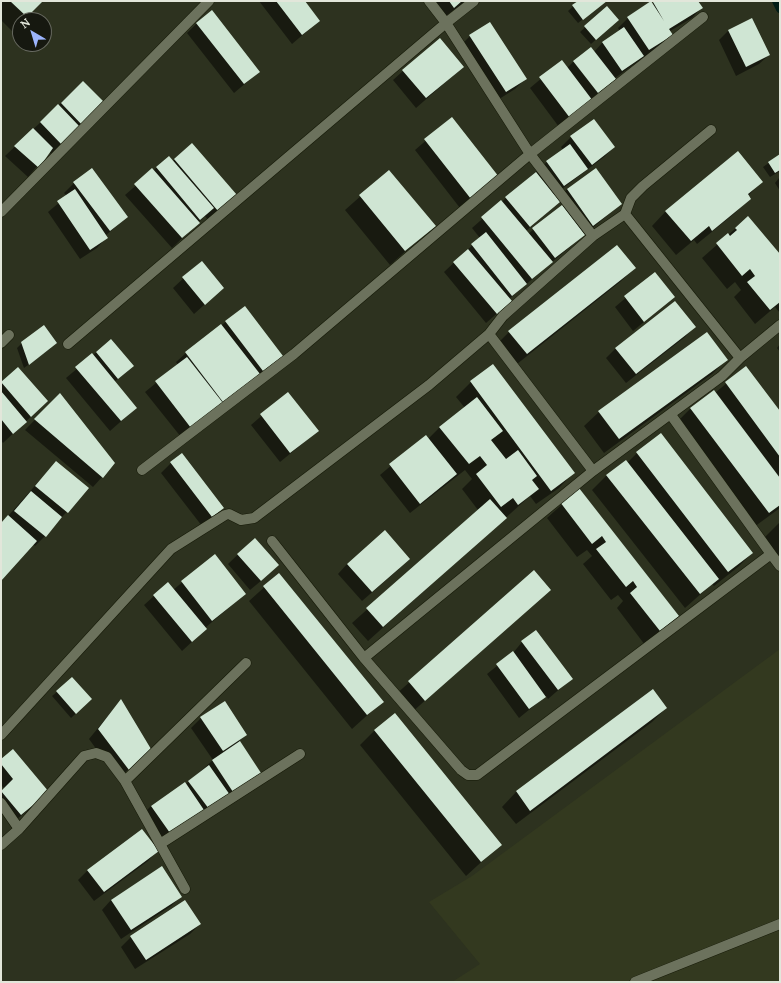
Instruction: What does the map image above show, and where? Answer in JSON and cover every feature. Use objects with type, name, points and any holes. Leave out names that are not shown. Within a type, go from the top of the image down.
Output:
[{"type":"street","points":[[1,212],[209,1]]},
{"type":"street","points":[[429,1],[446,23],[530,154],[593,236]]},
{"type":"street","points":[[68,344],[446,23],[474,1]]},
{"type":"street","points":[[142,470],[294,354],[530,154],[703,17]]},
{"type":"street","points":[[1,735],[171,549],[225,515],[229,514],[241,520],[254,518],[429,385],[489,334],[503,316],[593,236],[625,214],[631,198],[643,186],[711,130]]},
{"type":"street","points":[[625,214],[740,358]]},
{"type":"street","points":[[364,658],[593,471],[722,376],[740,358],[780,325]]},
{"type":"street","points":[[489,334],[593,471]]},
{"type":"street","points":[[1,343],[9,336]]},
{"type":"street","points":[[671,415],[780,566]]},
{"type":"street","points":[[272,542],[364,658],[461,770],[468,775],[477,775],[771,554]]},
{"type":"street","points":[[125,782],[246,663]]},
{"type":"street","points":[[1,845],[19,829],[84,756],[96,753],[107,757],[125,782],[185,889]]},
{"type":"street","points":[[160,844],[300,754]]},
{"type":"street","points":[[1,803],[19,829]]},
{"type":"street","points":[[635,982],[780,924]]},
{"type":"shaded area","points":[[780,649],[780,982],[452,982],[480,964],[429,902],[472,876]]},
{"type":"building","points":[[10,1],[43,1],[32,12],[22,12]]},
{"type":"building","points":[[276,1],[305,1],[320,21],[302,35]]},
{"type":"building","points":[[449,1],[462,1],[454,8]]},
{"type":"building","points":[[578,1],[607,1],[583,20],[572,5]]},
{"type":"building","points":[[651,1],[664,21],[653,2],[698,1],[703,8],[669,29],[673,35],[649,50],[627,17]]},
{"type":"building","points":[[607,6],[619,20],[596,40],[584,26]]},
{"type":"building","points":[[212,10],[260,72],[244,84],[196,23]]},
{"type":"building","points":[[752,18],[770,55],[746,67],[728,30]]},
{"type":"building","points":[[490,22],[527,79],[506,92],[469,35]]},
{"type":"building","points":[[624,27],[644,56],[622,71],[602,42]]},
{"type":"building","points":[[440,38],[464,67],[426,98],[402,70]]},
{"type":"building","points":[[591,47],[616,79],[598,93],[573,61]]},
{"type":"building","points":[[562,60],[593,101],[570,118],[539,77]]},
{"type":"building","points":[[83,81],[106,104],[83,126],[61,103]]},
{"type":"building","points":[[58,104],[80,127],[62,145],[40,122]]},
{"type":"building","points":[[452,117],[499,177],[471,199],[424,139]]},
{"type":"building","points":[[594,119],[615,147],[592,165],[570,136]]},
{"type":"building","points":[[33,128],[53,148],[39,168],[14,146]]},
{"type":"building","points":[[192,143],[237,195],[218,211],[174,159]]},
{"type":"building","points":[[570,144],[588,169],[564,186],[546,161]]},
{"type":"building","points":[[738,151],[763,182],[748,194],[751,199],[712,231],[709,226],[691,241],[665,211]]},
{"type":"building","points":[[780,154],[780,170],[775,173],[768,162]]},
{"type":"building","points":[[169,156],[214,208],[200,220],[156,167]]},
{"type":"building","points":[[92,168],[128,217],[110,231],[73,182]]},
{"type":"building","points":[[152,168],[200,223],[182,238],[134,184]]},
{"type":"building","points":[[596,168],[622,204],[593,226],[567,189]]},
{"type":"building","points":[[389,170],[436,226],[405,251],[359,195]]},
{"type":"building","points":[[536,172],[560,202],[530,227],[505,197]]},
{"type":"building","points":[[75,189],[108,238],[90,250],[57,201]]},
{"type":"building","points":[[501,200],[553,262],[532,279],[481,217]]},
{"type":"building","points":[[562,205],[585,235],[555,258],[532,228]]},
{"type":"building","points":[[748,216],[780,254],[780,302],[770,310],[747,282],[755,276],[750,269],[742,276],[716,243],[728,233],[730,236],[737,230],[735,228]]},
{"type":"building","points":[[486,232],[527,284],[512,296],[471,244]]},
{"type":"building","points":[[617,245],[636,268],[527,354],[508,331]]},
{"type":"building","points":[[468,249],[512,301],[497,314],[453,262]]},
{"type":"building","points":[[202,261],[224,288],[205,305],[182,277]]},
{"type":"building","points":[[655,272],[675,297],[644,322],[624,296]]},
{"type":"building","points":[[675,301],[696,327],[636,374],[615,348]]},
{"type":"building","points":[[245,306],[283,356],[263,371],[225,321]]},
{"type":"building","points":[[221,324],[260,374],[223,402],[185,352]]},
{"type":"building","points":[[44,325],[57,343],[29,365],[21,342]]},
{"type":"building","points":[[707,332],[728,360],[619,439],[598,411]]},
{"type":"building","points":[[111,339],[134,366],[118,379],[96,352]]},
{"type":"building","points":[[92,353],[137,408],[121,421],[75,367]]},
{"type":"building","points":[[187,357],[223,403],[191,428],[155,381]]},
{"type":"building","points":[[493,364],[575,473],[551,491],[470,381]]},
{"type":"building","points":[[746,366],[780,411],[780,457],[725,382]]},
{"type":"building","points":[[18,367],[48,401],[31,417],[1,382]]},
{"type":"building","points":[[714,390],[780,478],[780,505],[769,513],[690,408]]},
{"type":"building","points":[[1,391],[27,422],[13,434],[1,419]]},
{"type":"building","points":[[288,392],[319,431],[290,453],[260,414]]},
{"type":"building","points":[[60,393],[115,463],[103,478],[34,419]]},
{"type":"building","points":[[477,397],[503,431],[491,440],[506,459],[518,450],[537,476],[532,480],[539,489],[518,505],[513,498],[501,507],[476,474],[487,465],[480,456],[469,464],[439,427]]},
{"type":"building","points":[[661,433],[753,553],[728,572],[636,452]]},
{"type":"building","points":[[426,435],[457,474],[420,504],[389,464]]},
{"type":"building","points":[[182,453],[224,508],[212,517],[170,462]]},
{"type":"building","points":[[626,460],[719,579],[700,594],[606,475]]},
{"type":"building","points":[[56,461],[89,488],[68,513],[35,486]]},
{"type":"building","points":[[579,488],[679,616],[660,631],[630,593],[637,587],[633,581],[626,587],[596,549],[606,542],[602,536],[592,544],[560,502]]},
{"type":"building","points":[[31,491],[62,517],[46,537],[14,511]]},
{"type":"building","points":[[490,499],[507,518],[383,627],[366,608]]},
{"type":"building","points":[[8,515],[37,541],[1,581],[1,523]]},
{"type":"building","points":[[385,530],[410,559],[372,592],[347,564]]},
{"type":"building","points":[[255,538],[279,565],[261,581],[237,554]]},
{"type":"building","points":[[215,554],[246,594],[212,621],[181,581]]},
{"type":"building","points":[[534,570],[551,590],[425,701],[408,681]]},
{"type":"building","points":[[279,573],[384,702],[367,715],[263,586]]},
{"type":"building","points":[[168,582],[207,629],[192,642],[153,595]]},
{"type":"building","points":[[536,630],[573,679],[558,690],[521,641]]},
{"type":"building","points":[[513,651],[546,697],[529,709],[496,664]]},
{"type":"building","points":[[72,677],[92,699],[76,714],[56,691]]},
{"type":"building","points":[[653,689],[667,708],[530,811],[516,791]]},
{"type":"building","points":[[121,699],[151,749],[129,770],[98,729]]},
{"type":"building","points":[[225,701],[247,735],[223,751],[200,717]]},
{"type":"building","points":[[395,713],[502,845],[481,862],[374,730]]},
{"type":"building","points":[[240,741],[261,773],[233,792],[212,760]]},
{"type":"building","points":[[13,749],[49,792],[21,815],[1,791],[13,779],[1,764],[1,759]]},
{"type":"building","points":[[209,765],[230,795],[209,809],[188,781]]},
{"type":"building","points":[[185,782],[204,810],[170,833],[151,806]]},
{"type":"building","points":[[142,829],[159,851],[104,892],[87,870]]},
{"type":"building","points":[[162,866],[182,897],[131,930],[111,900]]},
{"type":"building","points":[[185,900],[201,924],[146,960],[130,936]]},
{"type":"waterway","points":[[776,1],[780,9]]}]
